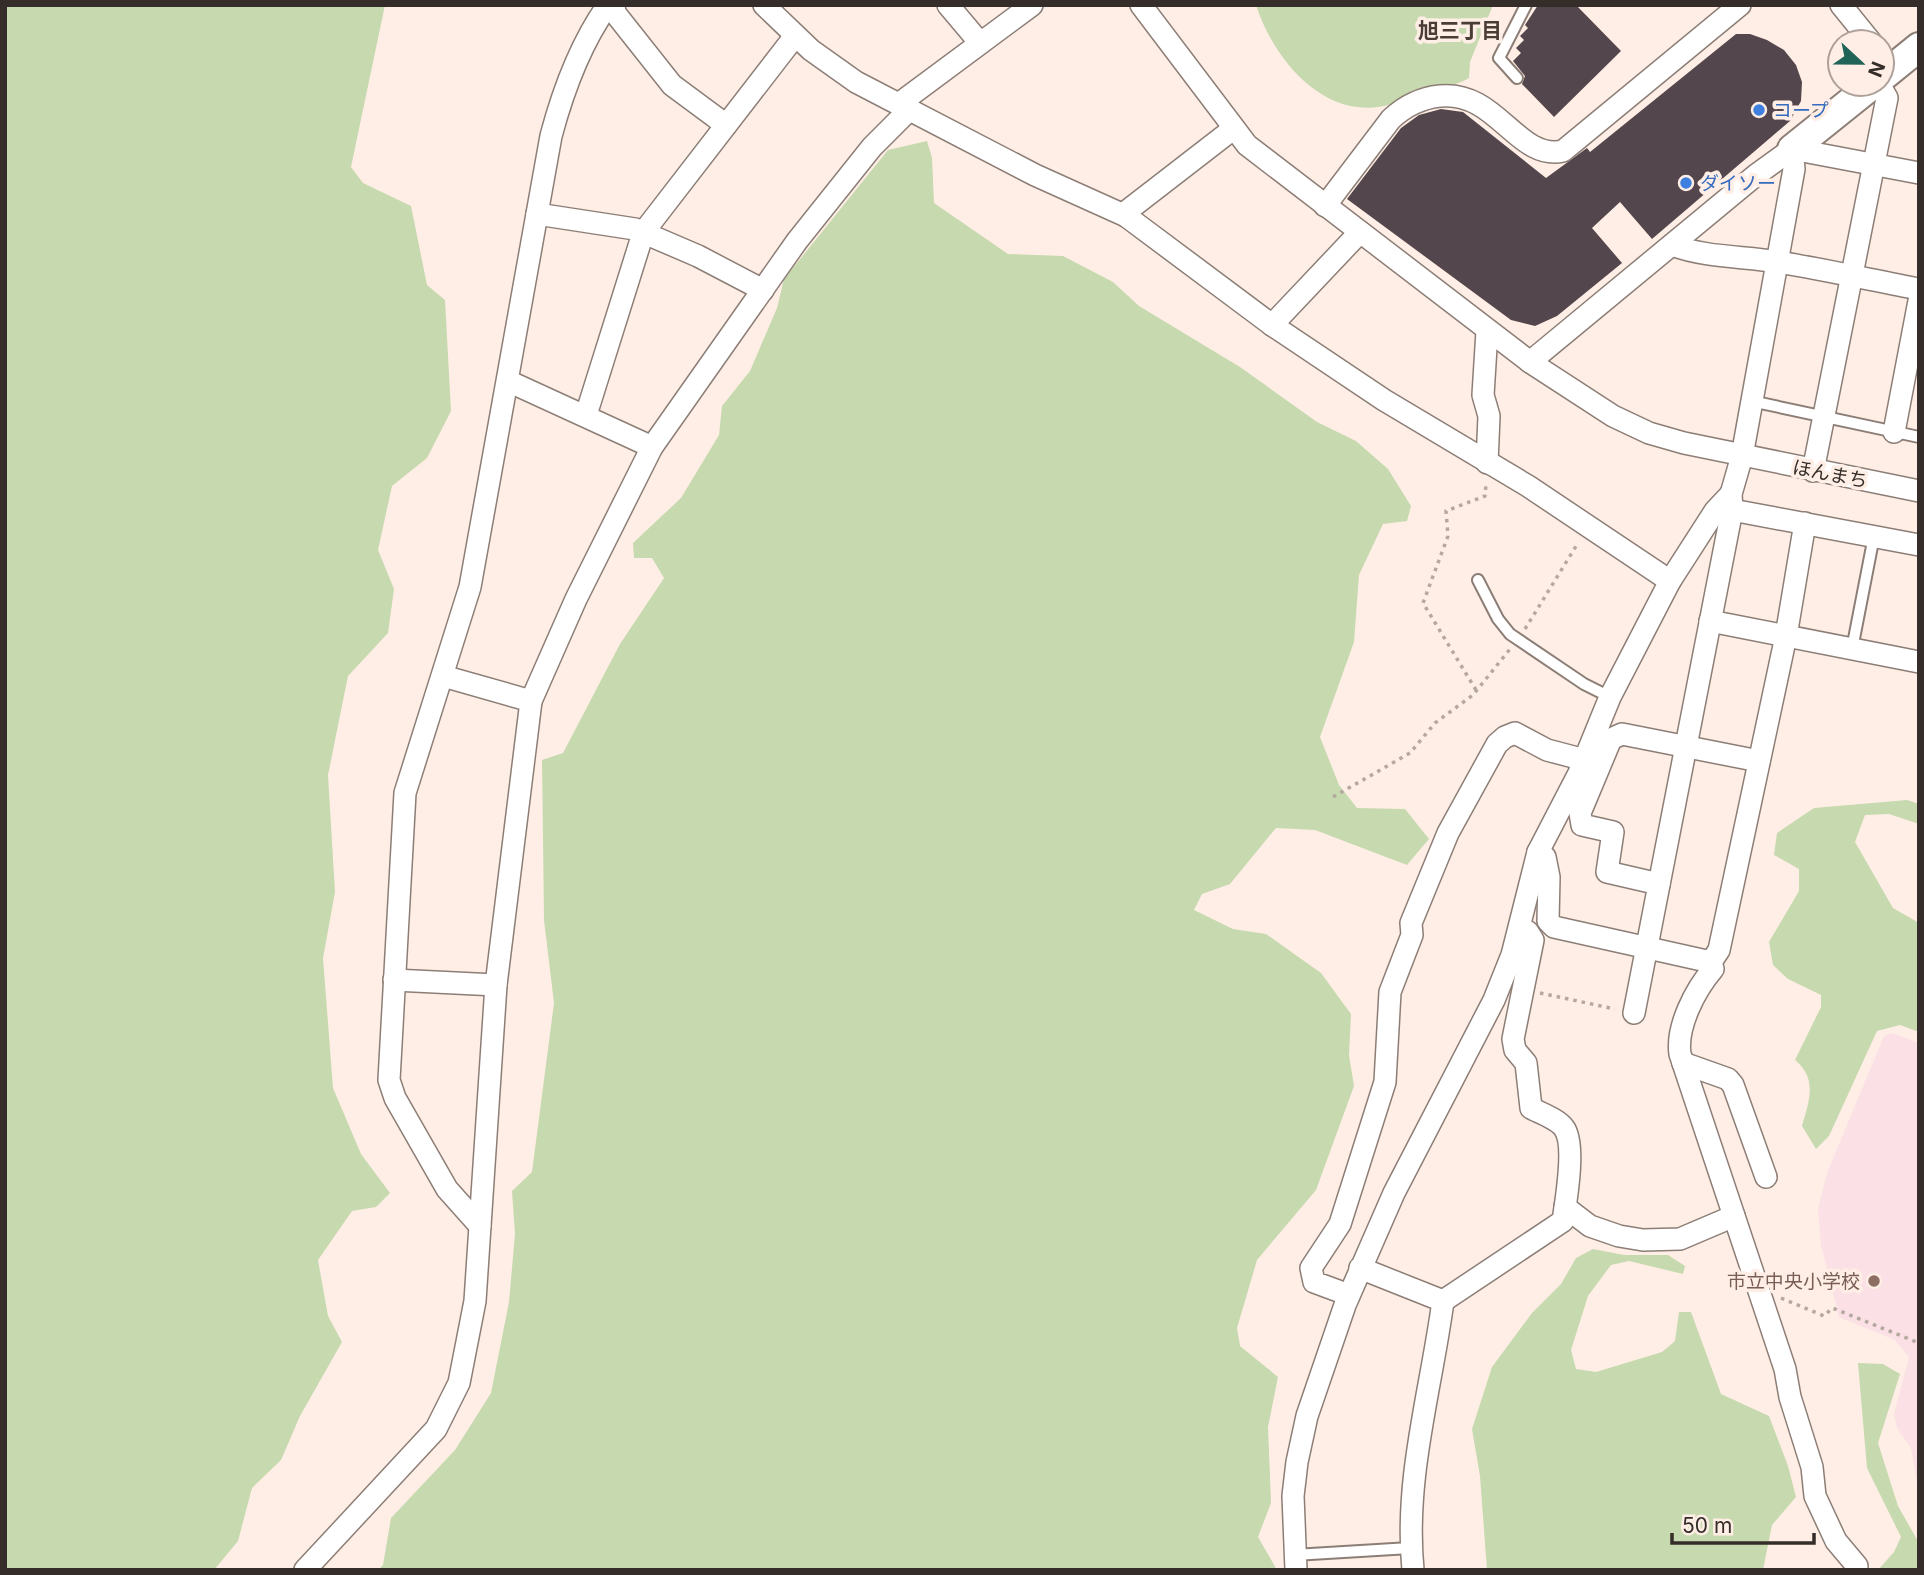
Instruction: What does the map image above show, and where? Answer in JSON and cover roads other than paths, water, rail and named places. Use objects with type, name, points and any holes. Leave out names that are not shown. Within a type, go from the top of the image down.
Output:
[{"type":"street","points":[[480,1226],[447,1189],[395,1098],[390,1080],[405,793],[470,587],[537,214],[561,100],[581,53],[608,5]]},
{"type":"street","points":[[614,5],[615,13],[672,85],[726,125]]},
{"type":"street","points":[[764,5],[795,36],[856,82],[1022,169],[1126,216],[1272,325],[1487,463],[1528,486],[1670,581]]},
{"type":"street","points":[[948,5],[980,43]]},
{"type":"street","points":[[305,1570],[410,1459],[449,1409],[459,1383],[475,1301],[496,985],[531,701],[576,599],[653,447],[763,290],[855,169],[905,106],[980,43],[1032,5]]},
{"type":"street","name":"ほんまち","points":[[1141,5],[1247,145],[1487,331],[1613,416],[1649,433],[1742,456],[1919,491]]},
{"type":"street","points":[[1325,205],[1391,119],[1402,108],[1429,97],[1463,96],[1482,105],[1536,148],[1550,154],[1563,151],[1740,5]]},
{"type":"street","points":[[1841,5],[1860,28]]},
{"type":"street","points":[[586,415],[645,232],[795,36]]},
{"type":"street","points":[[1896,64],[1919,47]]},
{"type":"street","points":[[1530,362],[1853,98]]},
{"type":"street","points":[[1813,471],[1887,98]]},
{"type":"street","points":[[1126,216],[1127,211],[1233,128]]},
{"type":"street","points":[[1792,149],[1919,173]]},
{"type":"street","points":[[1634,1013],[1742,456],[1794,170],[1792,149]]},
{"type":"street","points":[[537,214],[645,232],[763,290]]},
{"type":"street","points":[[1272,325],[1360,232]]},
{"type":"street","points":[[1672,245],[1741,260],[1776,261],[1919,289]]},
{"type":"street","points":[[1895,432],[1919,301]]},
{"type":"street","points":[[1487,331],[1483,395],[1489,416],[1487,463]]},
{"type":"street","points":[[508,382],[653,447]]},
{"type":"street","points":[[1295,1563],[1293,1496],[1297,1462],[1307,1416],[1349,1295],[1394,1193],[1494,1000],[1520,927],[1538,852],[1585,760],[1610,697],[1670,581],[1715,510],[1731,502],[1805,523],[1919,545]]},
{"type":"street","points":[[1805,523],[1786,636],[1719,950],[1711,962],[1713,969],[1694,998],[1678,1042],[1785,1368],[1812,1466],[1815,1496],[1836,1541],[1857,1566]]},
{"type":"street","points":[[1710,621],[1919,662]]},
{"type":"street","points":[[443,676],[531,701]]},
{"type":"street","points":[[1349,1295],[1314,1282],[1310,1277],[1311,1268],[1340,1224],[1381,1095],[1385,1082],[1390,992],[1412,935],[1411,923],[1448,833],[1497,744],[1505,737],[1516,733],[1547,750],[1585,760]]},
{"type":"street","points":[[1659,884],[1608,872],[1613,832],[1582,825],[1580,813],[1611,738],[1622,734],[1759,761]]},
{"type":"street","points":[[1538,852],[1545,857],[1549,877],[1548,921],[1554,927],[1711,962]]},
{"type":"street","points":[[1413,1570],[1410,1548],[1414,1465],[1443,1301],[1563,1221],[1569,1139],[1564,1126],[1531,1108],[1526,1063],[1515,1050],[1513,1039],[1532,940],[1528,932],[1520,927]]},
{"type":"street","points":[[394,979],[496,985]]},
{"type":"street","points":[[1683,1063],[1728,1079],[1766,1177]]},
{"type":"street","points":[[1565,1207],[1590,1226],[1643,1240],[1680,1239],[1734,1216]]},
{"type":"street","points":[[1360,1268],[1443,1301]]},
{"type":"lane","points":[[1517,78],[1499,58],[1526,5]]},
{"type":"lane","points":[[1751,401],[1824,419],[1919,437]]},
{"type":"lane","points":[[1852,649],[1874,536]]},
{"type":"lane","points":[[1478,580],[1498,619],[1510,634],[1584,684],[1610,697]]},
{"type":"lane","points":[[1295,1563],[1410,1548]]},
{"type":"place","name":"コープ","points":[[1759,110]]},
{"type":"place","name":"ダイソー","points":[[1686,183]]},
{"type":"place","name":"市立中央小学校","points":[[1874,1281]]},
{"type":"district","name":"旭三丁目","points":[[1460,30]]}]
